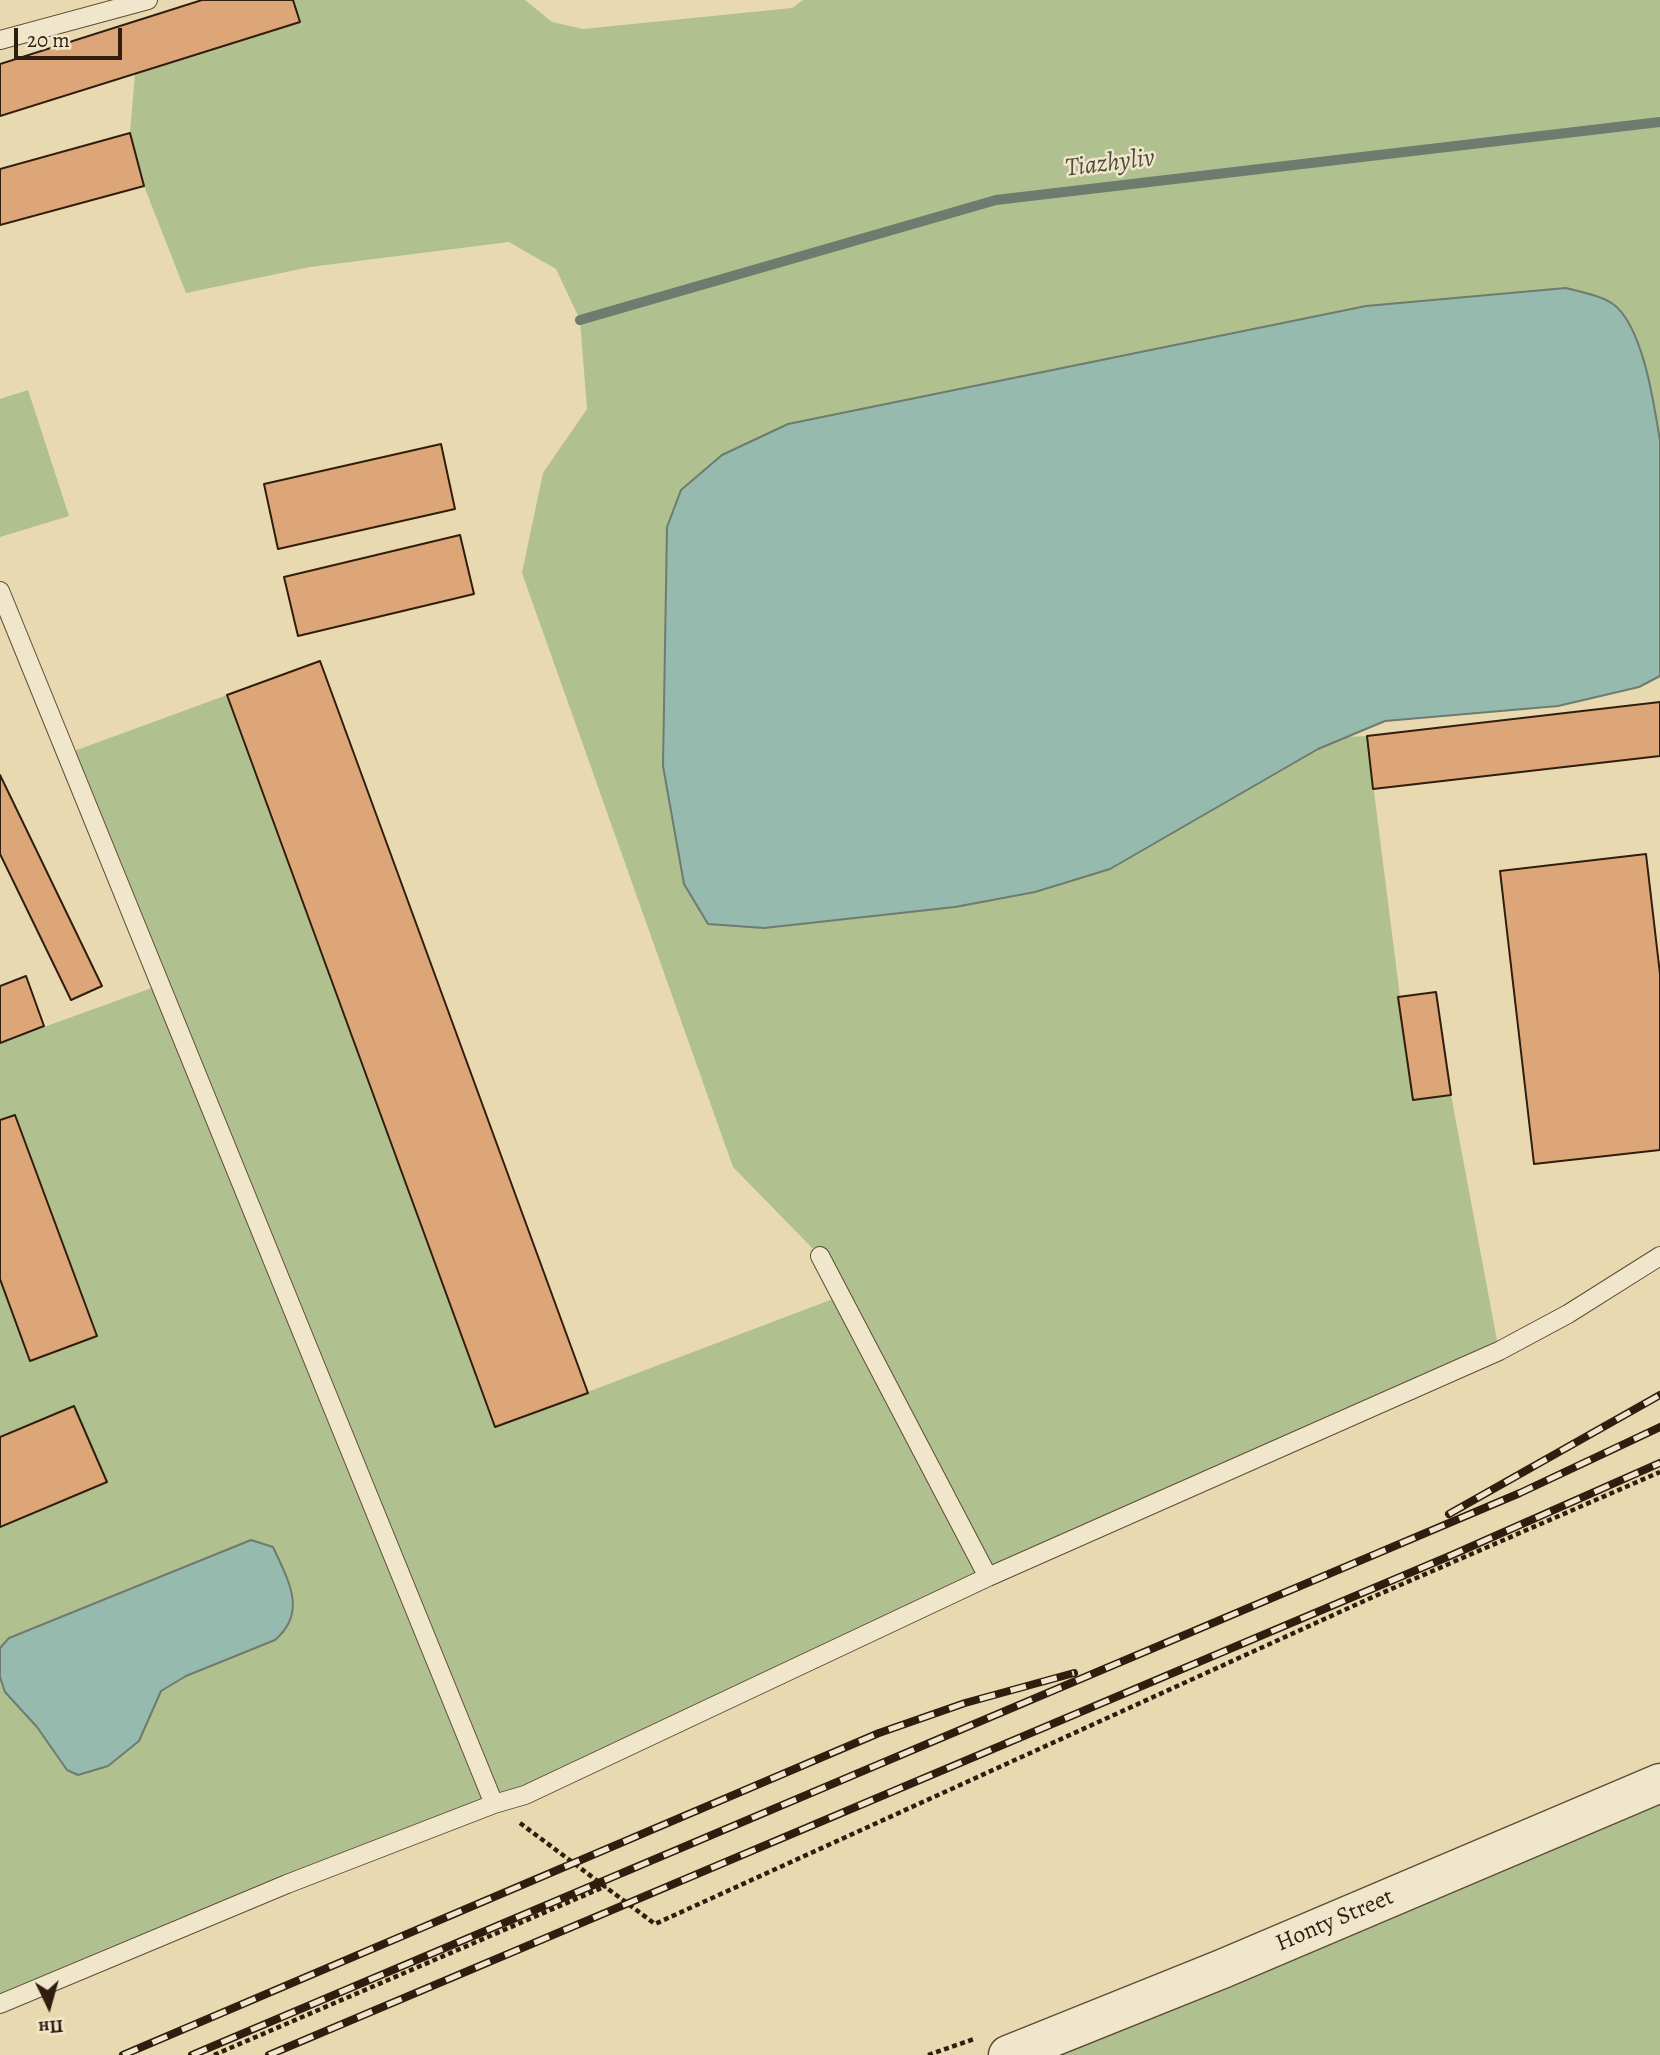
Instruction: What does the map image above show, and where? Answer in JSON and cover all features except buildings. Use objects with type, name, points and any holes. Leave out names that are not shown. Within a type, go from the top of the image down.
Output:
[{"type":"street","name":"Honty Street","points":[[1008,2055],[1222,1969],[1660,1783]]},
{"type":"lane","points":[[0,40],[148,0]]},
{"type":"lane","points":[[0,591],[494,1804]]},
{"type":"lane","points":[[820,1256],[988,1577]]},
{"type":"lane","points":[[0,2004],[287,1884],[494,1804],[525,1795],[988,1577],[1499,1352],[1568,1314],[1660,1256]]},
{"type":"path","points":[[494,1804],[656,1924],[1375,1596],[1660,1472]]},
{"type":"path","points":[[214,2055],[606,1886]]},
{"type":"green space","points":[[293,0],[525,0],[552,22],[583,29],[792,8],[803,0],[1660,0],[1660,441],[1655,407],[1612,303],[1566,288],[1366,306],[788,424],[722,455],[681,490],[663,766],[684,884],[955,907],[1035,892],[1110,869],[1318,749],[1347,737],[1367,736],[1413,1100],[1451,1095],[1499,1351],[525,1795],[0,2004],[0,1043],[160,985],[66,754],[227,695],[495,1427],[841,1296],[820,1256],[733,1167],[522,573],[543,473],[587,409],[580,320],[556,269],[509,242],[310,267],[186,293],[144,186],[130,133],[135,74],[300,22]]},
{"type":"green space","points":[[28,390],[69,516],[0,537],[0,399]]},
{"type":"green space","points":[[1660,1783],[1660,2055],[1008,2055]]},
{"type":"water","points":[[1566,288],[1613,304],[1632,329],[1646,367],[1660,441],[1660,676],[1639,687],[1558,706],[1385,721],[1318,749],[1110,869],[1035,892],[955,907],[764,928],[708,924],[684,884],[663,766],[667,527],[681,490],[722,455],[788,424],[1366,306]]},
{"type":"water","points":[[251,1540],[273,1547],[289,1584],[293,1607],[285,1629],[275,1640],[186,1676],[161,1691],[139,1741],[108,1766],[78,1775],[67,1770],[37,1727],[5,1692],[0,1677],[0,1648],[9,1638]]},
{"type":"waterway","name":"Tiazhyliv","points":[[580,320],[996,200],[1660,122]]},
{"type":"railway","points":[[1449,1514],[1660,1395]]},
{"type":"railway","points":[[192,2055],[1520,1493],[1660,1427]]},
{"type":"railway","points":[[269,2055],[1452,1555],[1660,1463]]},
{"type":"railway","points":[[123,2055],[879,1733],[965,1703],[1074,1673]]}]
